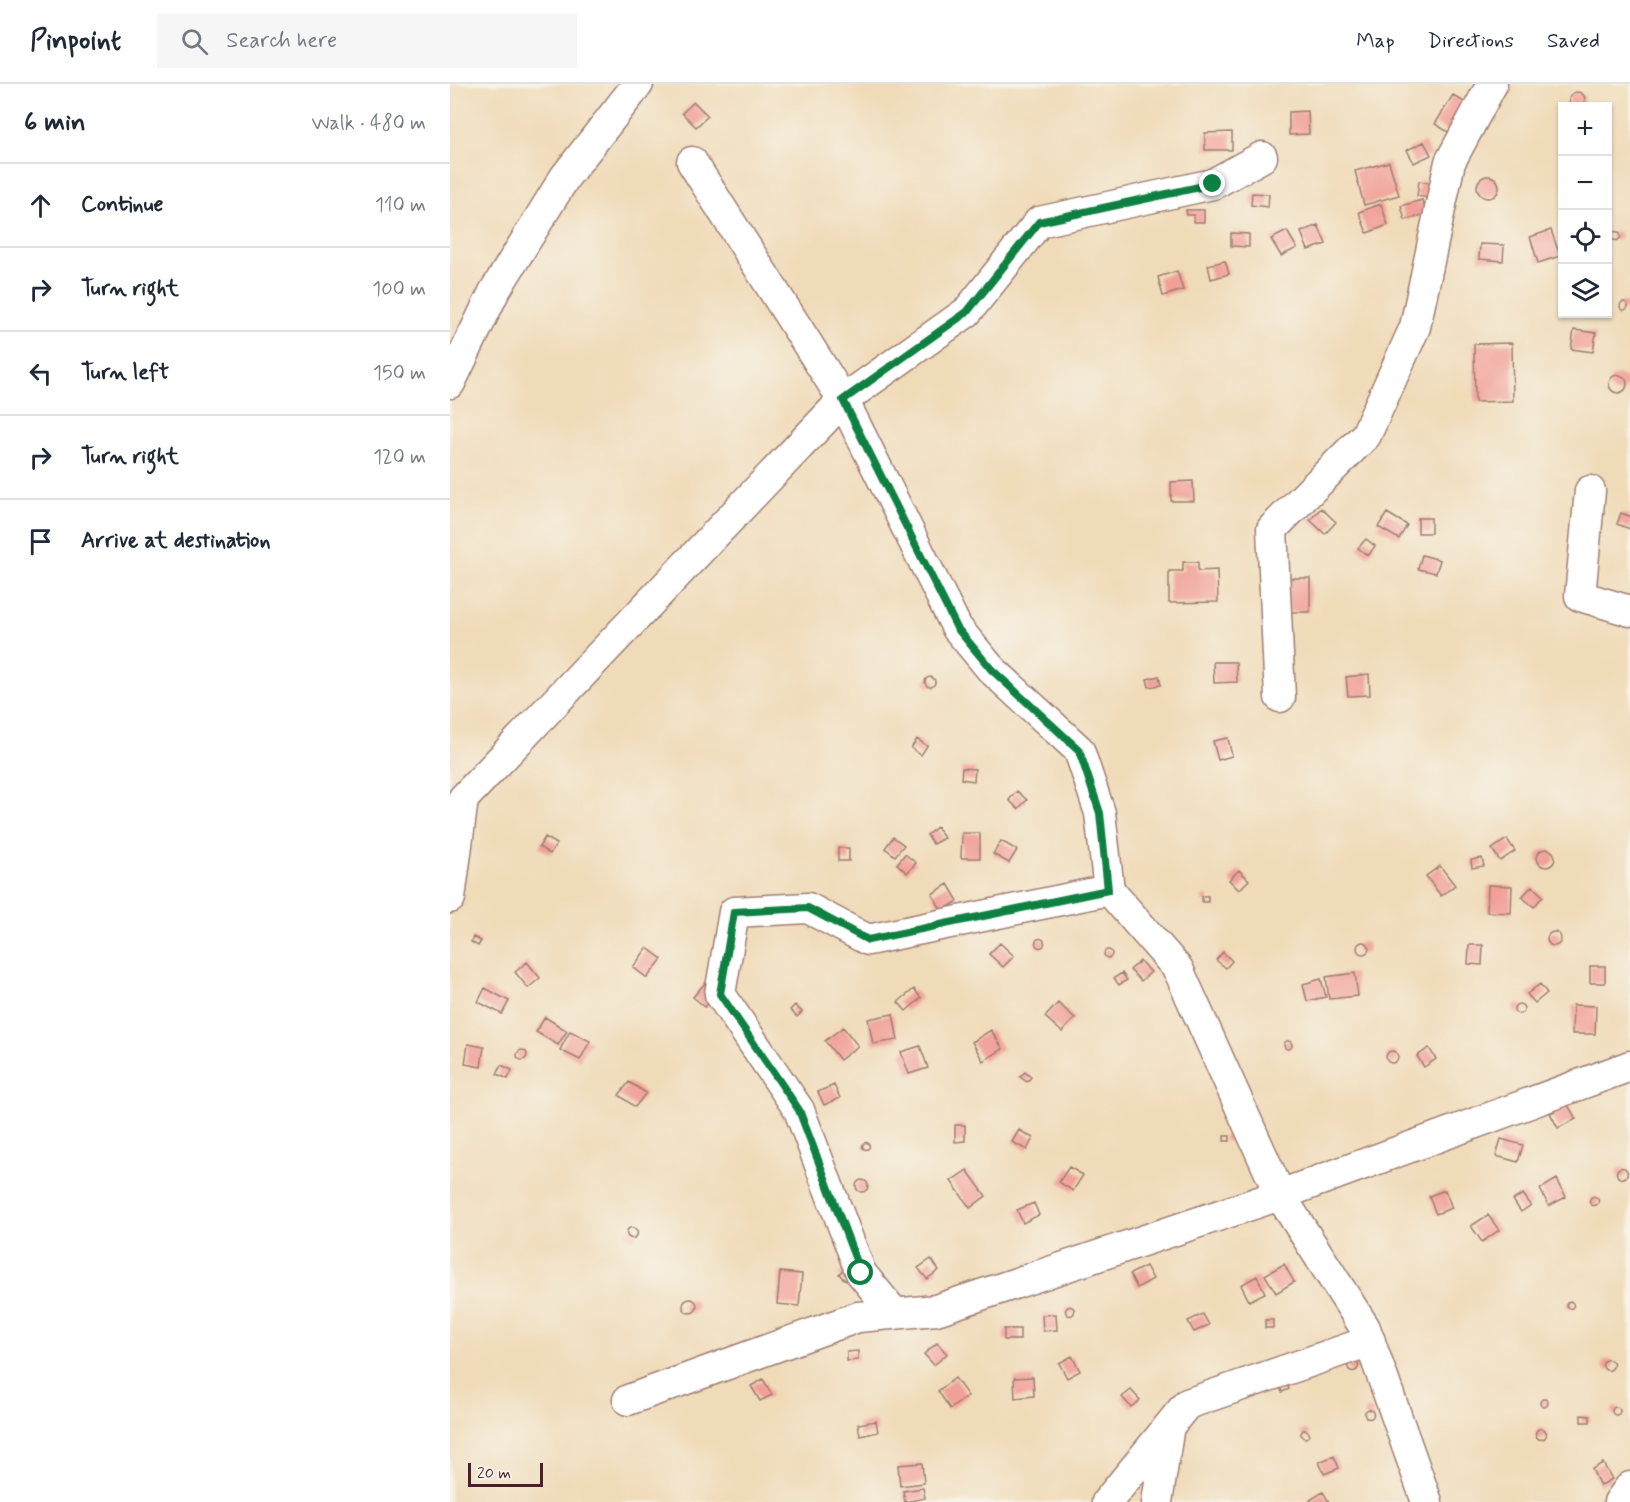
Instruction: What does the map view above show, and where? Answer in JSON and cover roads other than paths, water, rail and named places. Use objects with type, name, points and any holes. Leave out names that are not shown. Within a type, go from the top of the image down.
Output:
[{"type":"street","points":[[450,383],[494,292],[565,177],[638,84]]},
{"type":"street","points":[[1280,697],[1272,529],[1366,435],[1415,327],[1450,162],[1492,84]]},
{"type":"street","points":[[450,898],[463,799],[843,400],[967,312],[1039,222],[1213,184],[1262,157]]},
{"type":"street","points":[[692,162],[843,400],[957,628],[991,669],[1079,750],[1100,813],[1108,890],[1178,969],[1280,1195],[1365,1328],[1427,1502]]},
{"type":"street","points":[[1590,491],[1580,596],[1630,611]]},
{"type":"street","points":[[895,1314],[861,1273],[799,1110],[720,994],[734,912],[808,908],[868,940],[1108,890]]},
{"type":"street","points":[[628,1400],[858,1317],[936,1310],[1280,1195],[1630,1066]]},
{"type":"street","points":[[1107,1502],[1187,1404],[1370,1341]]},
{"type":"street","points":[[1157,1502],[1169,1426]]},
{"type":"street","points":[[1620,1502],[1630,1487]]}]
